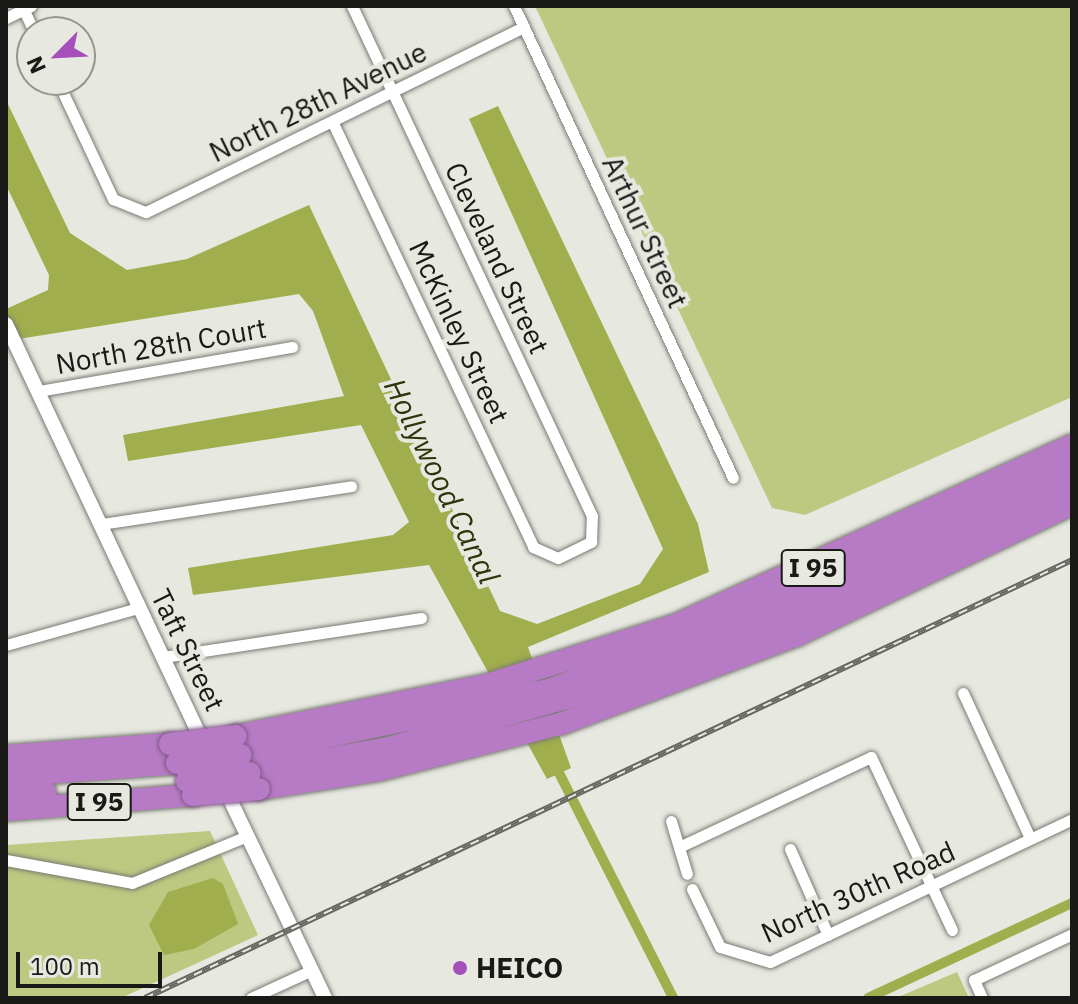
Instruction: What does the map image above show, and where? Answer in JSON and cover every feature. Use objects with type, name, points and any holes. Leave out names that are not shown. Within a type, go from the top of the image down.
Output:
[{"type":"highway","name":"I 95","points":[[6,810],[182,771],[246,763],[499,711],[554,696],[777,585],[1072,445]]},
{"type":"highway","points":[[554,696],[748,615],[1072,466]]},
{"type":"highway","points":[[554,696],[732,641],[1072,485]]},
{"type":"highway","name":"I 95","points":[[6,756],[182,771],[246,763],[499,711],[797,635],[1072,504]]},
{"type":"highway","points":[[6,776],[182,771]]},
{"type":"highway","points":[[6,794],[182,771]]},
{"type":"street","name":"Cleveland Street","points":[[352,6],[596,532],[591,542],[547,557]]},
{"type":"street","name":"Arthur Street","points":[[514,6],[733,478]]},
{"type":"street","points":[[6,18],[25,7]]},
{"type":"street","name":"North 28th Avenue","points":[[65,96],[113,199],[131,212],[146,212],[394,95],[524,27]]},
{"type":"street","name":"McKinley Street","points":[[333,123],[533,547],[547,557]]},
{"type":"street","name":"Taft Street","points":[[6,324],[325,998]]},
{"type":"street","name":"North 28th Court","points":[[39,391],[292,347]]},
{"type":"street","points":[[101,524],[351,486]]},
{"type":"street","points":[[6,645],[138,608]]},
{"type":"street","points":[[163,657],[421,618]]},
{"type":"street","points":[[963,693],[1030,838]]},
{"type":"street","points":[[679,847],[871,757],[952,930]]},
{"type":"street","name":"North 30th Road","points":[[692,889],[720,947],[744,959],[770,962],[1072,819]]},
{"type":"street","points":[[671,821],[687,874]]},
{"type":"street","points":[[6,860],[132,883],[247,836]]},
{"type":"street","points":[[790,849],[828,935]]},
{"type":"street","points":[[982,998],[974,980],[1072,934]]},
{"type":"street","points":[[251,998],[312,970]]},
{"type":"shaded area","points":[[535,6],[1072,6],[1072,397],[805,515],[772,508]]},
{"type":"shaded area","points":[[6,100],[70,233],[127,270],[187,259],[309,205],[500,611],[537,624],[640,584],[663,549],[469,119],[498,106],[698,524],[709,572],[528,647],[571,768],[547,779],[429,565],[193,595],[188,568],[393,535],[409,522],[361,425],[128,461],[123,435],[344,396],[313,311],[299,294],[6,341],[6,309],[48,290],[49,275],[6,185]]},
{"type":"shaded area","points":[[210,831],[258,935],[121,998],[6,998],[6,845]]},
{"type":"shaded area","points":[[213,878],[223,884],[238,924],[194,949],[164,955],[149,925],[168,892]]},
{"type":"shaded area","points":[[957,972],[969,998],[896,998]]},
{"type":"waterway","name":"Hollywood Canal","points":[[553,761],[673,998]]},
{"type":"waterway","name":"Hollywood Canal","points":[[868,998],[1072,903]]},
{"type":"railway","points":[[145,998],[1072,560]]},
{"type":"place","name":"HEICO","points":[[460,968]]}]
